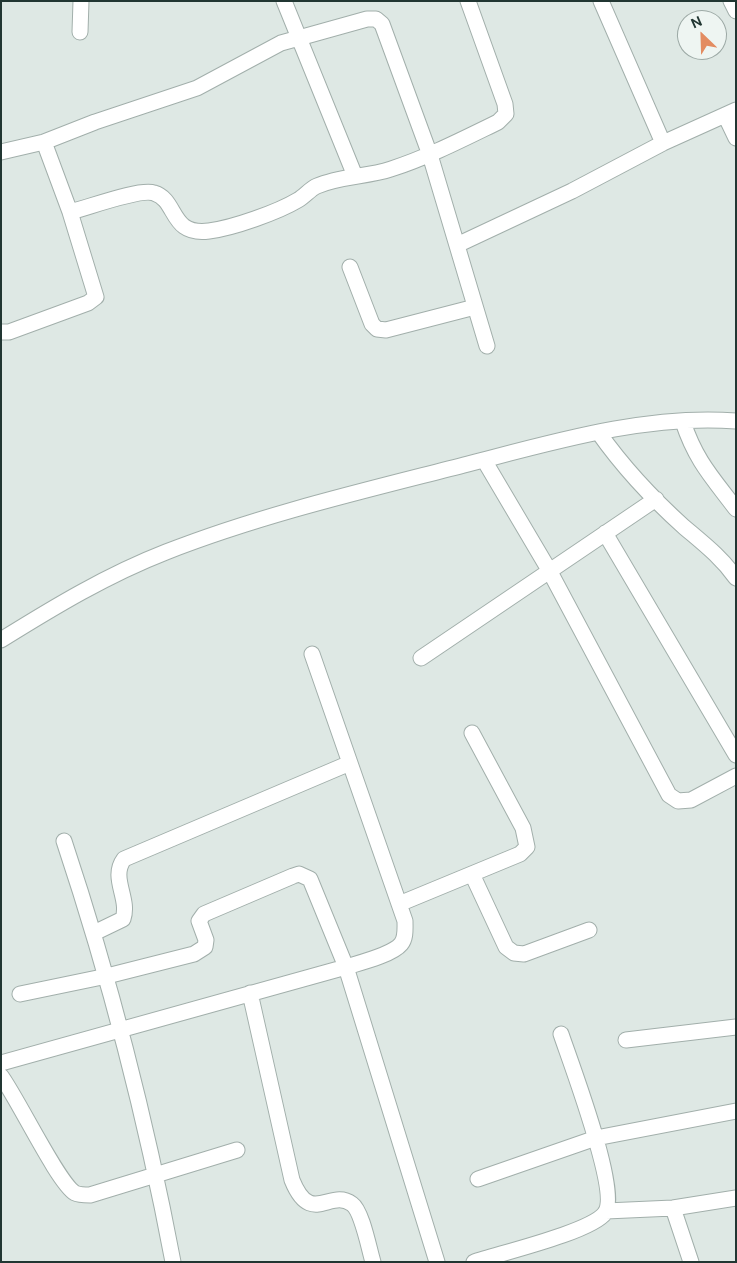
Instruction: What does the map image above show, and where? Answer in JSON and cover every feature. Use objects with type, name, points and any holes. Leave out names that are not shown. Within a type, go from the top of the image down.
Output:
[{"type":"street","points":[[80,32],[81,1]]},
{"type":"street","points":[[284,1],[354,176]]},
{"type":"street","points":[[70,212],[136,194],[155,193],[163,198],[184,227],[195,231],[210,231],[278,210],[299,199],[315,187],[354,176],[388,170],[430,155],[498,122],[506,114],[505,104],[468,1]]},
{"type":"street","points":[[601,1],[664,143]]},
{"type":"street","points":[[731,1],[736,11]]},
{"type":"street","points":[[1,152],[44,142],[95,122],[197,88],[281,43],[367,19],[376,19],[382,24],[430,155],[487,346]]},
{"type":"street","points":[[457,245],[572,191],[664,143],[731,113],[736,138]]},
{"type":"street","points":[[1,332],[9,332],[88,303],[96,297],[70,212],[44,142]]},
{"type":"street","points":[[350,267],[372,324],[377,329],[386,330],[475,307]]},
{"type":"street","points":[[1,640],[54,606],[165,552],[249,522],[550,442],[599,432],[683,422],[736,421]]},
{"type":"street","points":[[683,422],[692,448],[704,469],[736,509]]},
{"type":"street","points":[[599,432],[626,468],[656,499],[722,559],[736,578]]},
{"type":"street","points":[[484,460],[549,570],[669,795],[678,801],[691,800],[736,776]]},
{"type":"street","points":[[421,658],[656,499]]},
{"type":"street","points":[[605,533],[736,755]]},
{"type":"street","points":[[1,1063],[346,967],[387,952],[401,944],[406,933],[405,921],[312,654]]},
{"type":"street","points":[[399,904],[520,854],[527,847],[523,828],[472,732]]},
{"type":"street","points":[[94,933],[123,919],[125,904],[118,875],[119,866],[124,859],[350,763]]},
{"type":"street","points":[[64,841],[107,976],[138,1094],[173,1262]]},
{"type":"street","points":[[20,994],[107,976],[201,951],[206,940],[199,921],[204,914],[300,874],[310,879],[346,967],[437,1262]]},
{"type":"street","points":[[472,874],[506,947],[514,953],[524,954],[589,930]]},
{"type":"street","points":[[250,993],[292,1180],[297,1193],[303,1200],[313,1204],[344,1200],[353,1204],[359,1214],[373,1262]]},
{"type":"street","points":[[626,1040],[736,1027]]},
{"type":"street","points":[[474,1262],[515,1256],[596,1221],[606,1212],[609,1195],[596,1138],[561,1034]]},
{"type":"street","points":[[1,1076],[65,1184],[76,1194],[90,1195],[237,1150]]},
{"type":"street","points":[[478,1179],[596,1138],[736,1111]]},
{"type":"street","points":[[606,1212],[673,1208],[736,1198]]},
{"type":"street","points":[[673,1208],[692,1262]]}]
